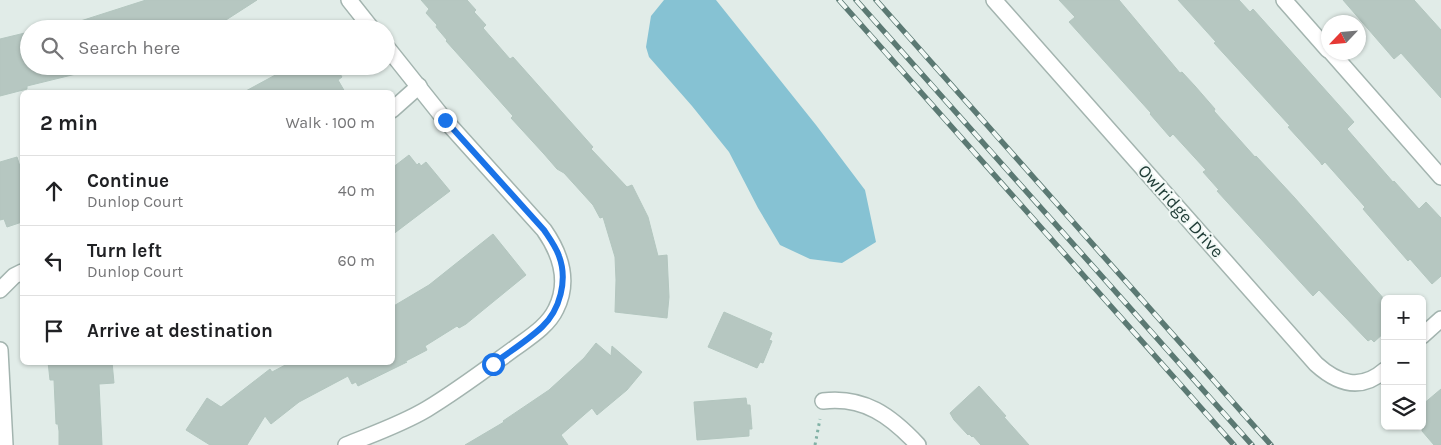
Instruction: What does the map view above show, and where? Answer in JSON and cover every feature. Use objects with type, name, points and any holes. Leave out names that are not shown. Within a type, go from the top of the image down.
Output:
[{"type":"street","points":[[349,0],[365,20]]},
{"type":"street","name":"Owlridge Drive","points":[[994,0],[1316,364],[1328,375],[1350,383],[1365,382],[1381,373]]},
{"type":"street","points":[[1284,0],[1321,41]]},
{"type":"street","points":[[346,445],[388,428],[433,405],[543,327],[556,310],[563,271],[560,258],[544,230],[445,120],[395,57]]},
{"type":"street","points":[[1338,60],[1441,177]]},
{"type":"street","points":[[395,107],[419,86]]},
{"type":"street","points":[[0,290],[14,276],[20,273]]},
{"type":"street","points":[[1426,332],[1441,319]]},
{"type":"street","points":[[0,350],[6,445]]},
{"type":"street","points":[[823,401],[833,400],[868,405],[893,421],[918,445]]},
{"type":"path","points":[[815,445],[823,401]]},
{"type":"water","points":[[664,0],[716,0],[816,125],[865,190],[876,242],[842,263],[810,259],[780,245],[729,152],[649,57],[646,47],[651,16]]},
{"type":"building","points":[[146,0],[257,0],[226,20],[84,20]]},
{"type":"building","points":[[421,0],[467,0],[476,10],[474,12],[486,25],[483,28],[510,59],[513,57],[593,147],[591,149],[627,187],[632,185],[648,217],[658,256],[667,255],[669,297],[667,318],[615,312],[615,257],[603,217],[600,218],[593,205],[564,173],[557,169],[511,118],[513,116],[446,41],[436,27],[437,25],[426,13],[429,9]]},
{"type":"building","points":[[1059,0],[1119,0],[1180,73],[1182,72],[1195,86],[1215,109],[1214,111],[1294,197],[1381,295],[1381,336],[1374,342],[1371,339],[1368,341],[1319,290],[1313,296],[1217,191],[1219,190],[1203,172],[1206,170],[1173,134],[1170,137],[1151,113],[1069,22],[1075,17]]},
{"type":"building","points":[[1178,0],[1239,0],[1250,12],[1253,9],[1354,122],[1347,129],[1393,182],[1419,209],[1426,202],[1441,218],[1441,276],[1432,284],[1410,259],[1408,261],[1363,209],[1365,207],[1325,162],[1322,165],[1288,127],[1290,126],[1214,43],[1216,42]]},
{"type":"building","points":[[1343,0],[1414,0],[1441,30],[1441,98],[1401,53],[1394,59],[1366,27],[1366,15],[1356,15]]},
{"type":"building","points":[[20,34],[20,75],[72,75],[27,86],[27,89],[0,96],[0,39]]},
{"type":"building","points":[[275,75],[341,75],[342,77],[338,80],[344,90],[248,90]]},
{"type":"building","points":[[409,155],[417,165],[419,163],[421,166],[426,162],[450,191],[395,233],[395,166]]},
{"type":"building","points":[[17,157],[20,167],[20,223],[7,227],[4,219],[0,220],[0,162]]},
{"type":"building","points":[[493,234],[526,275],[466,324],[459,328],[457,326],[425,346],[427,350],[404,362],[407,362],[358,386],[356,382],[352,384],[348,376],[299,402],[271,424],[265,416],[247,445],[210,445],[186,430],[207,398],[221,407],[270,369],[272,372],[285,365],[395,365],[395,305],[429,285]]},
{"type":"building","points":[[724,312],[772,333],[769,340],[772,341],[763,363],[760,362],[757,368],[708,347]]},
{"type":"building","points":[[596,343],[611,356],[612,346],[642,372],[627,390],[597,415],[592,408],[561,435],[568,445],[465,445],[504,422],[549,390],[584,358]]},
{"type":"building","points":[[48,365],[112,365],[114,383],[99,384],[102,445],[59,445],[54,380],[50,380]]},
{"type":"building","points":[[979,386],[1029,445],[981,445],[954,420],[950,413]]},
{"type":"building","points":[[1441,389],[1441,445],[1434,445],[1422,431],[1426,430],[1426,402]]},
{"type":"building","points":[[746,398],[747,405],[750,405],[752,429],[749,429],[749,436],[697,440],[694,402]]},
{"type":"railway","points":[[839,0],[1234,445]]},
{"type":"railway","points":[[856,0],[1252,445]]},
{"type":"railway","points":[[876,0],[1271,445]]},
{"type":"route","points":[[445,120],[544,230],[560,258],[563,271],[556,310],[543,327],[493,364]]}]
